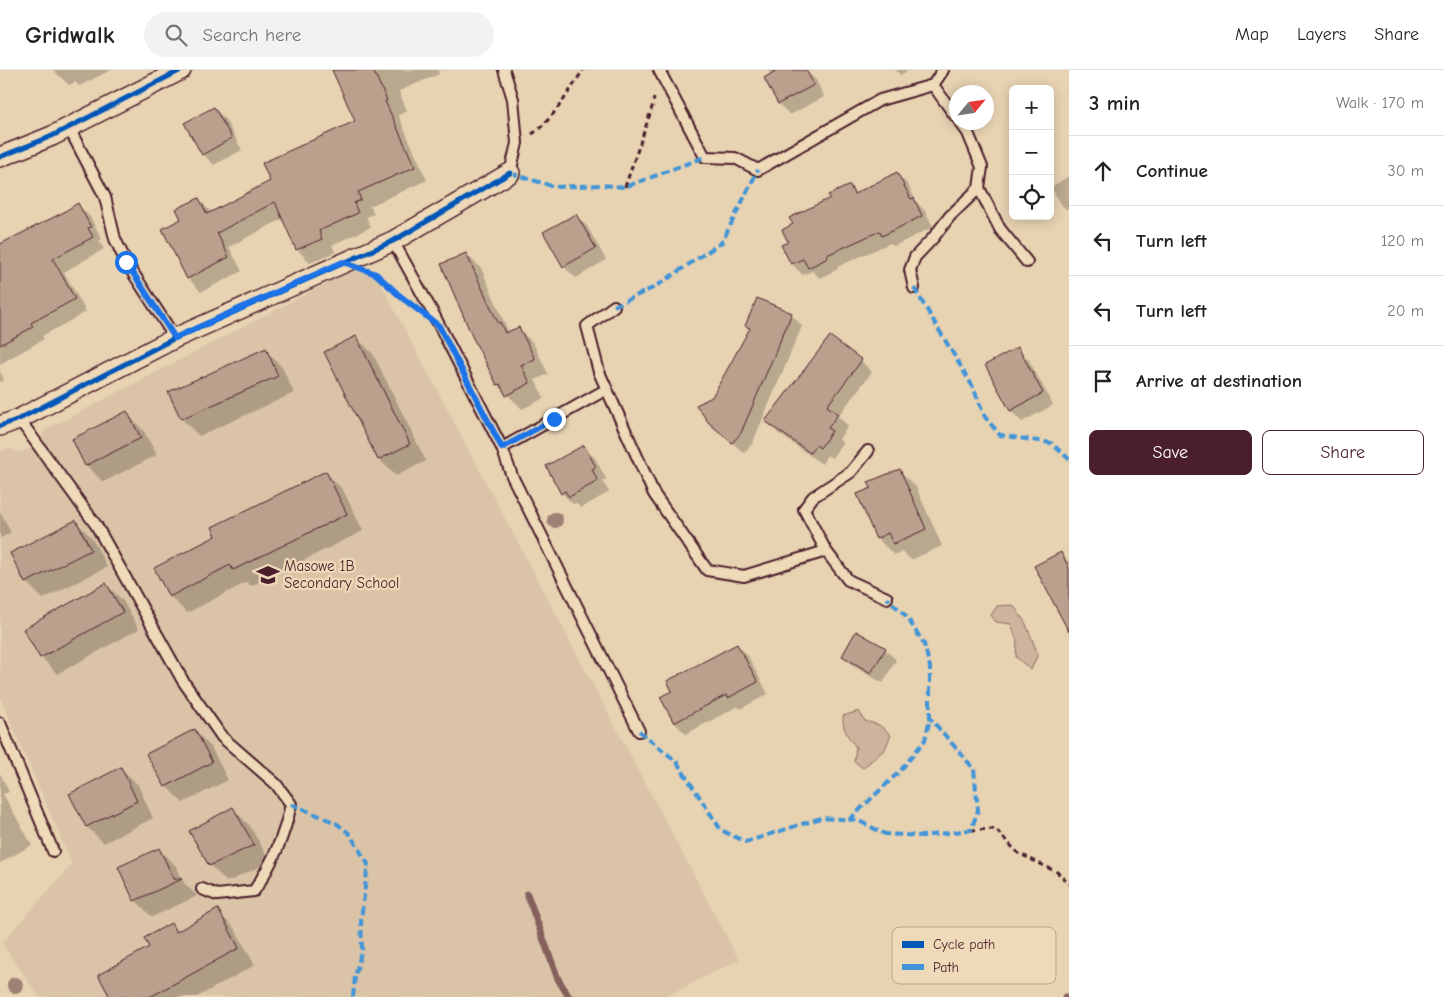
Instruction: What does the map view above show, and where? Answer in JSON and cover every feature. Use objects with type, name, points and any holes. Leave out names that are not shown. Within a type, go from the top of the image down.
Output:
[{"type":"street","points":[[0,157],[69,128],[181,70]]},
{"type":"street","points":[[0,426],[19,419],[175,338],[393,241],[510,173]]},
{"type":"lane","points":[[504,70],[513,99],[517,143],[510,173]]},
{"type":"lane","points":[[659,70],[705,157],[735,158],[758,170],[880,100],[933,84],[943,70]]},
{"type":"lane","points":[[933,84],[949,107]]},
{"type":"lane","points":[[69,128],[105,197],[115,239],[126,262],[175,338]]},
{"type":"lane","points":[[966,130],[982,167],[979,188],[1000,229],[1027,262]]},
{"type":"lane","points":[[914,288],[910,270],[915,257],[950,216],[979,188]]},
{"type":"lane","points":[[393,241],[502,448],[512,476],[639,731]]},
{"type":"lane","points":[[614,306],[587,326],[599,372],[654,494],[707,570],[744,576],[826,551]]},
{"type":"lane","points":[[502,448],[607,389]]},
{"type":"lane","points":[[19,419],[96,524],[183,681],[222,737],[276,784],[291,804],[287,824],[278,850],[254,891],[217,895],[202,890]]},
{"type":"lane","points":[[868,451],[852,472],[812,498],[804,508],[826,551],[848,580],[887,598]]},
{"type":"lane","points":[[0,723],[52,851]]},
{"type":"path","points":[[517,143],[540,129],[568,94],[582,70]]},
{"type":"path","points":[[625,187],[651,111],[654,94]]},
{"type":"path","points":[[343,262],[376,274],[408,302]]},
{"type":"path","points":[[972,830],[996,829],[1018,853],[1057,872],[1069,884]]},
{"type":"shaded area","name":"Masowe 1B Secondary School","points":[[354,269],[377,277],[739,960],[664,997],[39,997],[2,943],[72,864],[0,697],[0,453],[7,448],[21,452],[40,444],[44,431]]},
{"type":"shaded area","points":[[1013,605],[1025,622],[1038,654],[1031,670],[1016,657],[1017,641],[1011,624],[996,622],[991,615],[997,606]]},
{"type":"shaded area","points":[[859,711],[865,721],[879,725],[891,735],[885,749],[863,768],[854,761],[856,747],[850,740],[843,725],[843,716]]},
{"type":"building","points":[[332,70],[373,70],[415,167],[358,192],[361,200],[354,203],[358,213],[319,231],[322,239],[296,250],[275,202],[217,233],[229,257],[187,279],[162,229],[181,219],[176,209],[199,198],[207,214],[270,181],[262,163],[355,121]]},
{"type":"building","points":[[777,70],[806,70],[814,85],[778,104],[764,78]]},
{"type":"building","points":[[214,107],[232,138],[202,155],[184,123]]},
{"type":"building","points":[[897,172],[911,199],[914,198],[922,216],[882,236],[880,231],[827,255],[828,258],[808,268],[803,259],[791,264],[781,245],[788,242],[782,230],[793,224],[789,218],[830,198],[828,195],[850,185],[854,194]]},
{"type":"building","points":[[78,203],[91,227],[88,228],[93,237],[53,259],[75,299],[31,323],[33,327],[0,345],[0,244]]},
{"type":"building","points":[[576,214],[596,248],[563,267],[543,232]]},
{"type":"building","points":[[466,253],[498,323],[500,322],[505,333],[519,327],[535,359],[521,365],[530,383],[506,396],[500,384],[497,385],[472,336],[441,264]]},
{"type":"building","points":[[757,298],[792,313],[741,433],[732,443],[709,423],[696,405],[712,397],[750,328],[745,326]]},
{"type":"building","points":[[356,336],[410,444],[378,460],[324,352]]},
{"type":"building","points":[[830,336],[862,360],[827,406],[838,414],[828,428],[832,431],[820,448],[816,445],[810,453],[765,421]]},
{"type":"building","points":[[1018,347],[1043,393],[1010,411],[985,365]]},
{"type":"building","points":[[266,348],[278,376],[181,419],[168,392]]},
{"type":"building","points":[[127,411],[141,438],[85,466],[72,439]]},
{"type":"building","points":[[584,445],[596,467],[592,469],[598,481],[569,497],[565,491],[561,494],[546,466]]},
{"type":"building","points":[[900,469],[926,529],[893,544],[888,533],[876,539],[857,494],[871,488],[868,482]]},
{"type":"building","points":[[326,471],[347,514],[233,570],[230,565],[169,597],[154,568],[216,536],[212,527]]},
{"type":"building","points":[[76,520],[91,550],[25,583],[10,553]]},
{"type":"building","points":[[1061,552],[1069,568],[1069,632],[1034,566]]},
{"type":"building","points":[[106,583],[123,612],[40,658],[23,629]]},
{"type":"building","points":[[856,631],[886,648],[871,673],[842,656]]},
{"type":"building","points":[[737,644],[758,682],[728,698],[726,695],[674,723],[660,697],[672,691],[667,681]]},
{"type":"building","points":[[195,729],[212,762],[165,787],[146,754]]},
{"type":"building","points":[[121,767],[137,801],[86,827],[69,794]]},
{"type":"building","points":[[233,807],[254,845],[209,866],[189,831]]},
{"type":"building","points":[[159,848],[174,879],[182,879],[134,901],[118,867]]},
{"type":"building","points":[[218,909],[239,948],[150,997],[110,997],[98,975],[149,947],[144,938],[171,923],[176,932]]},
{"type":"waterway","points":[[527,894],[558,979],[569,997]]},
{"type":"marked path","points":[[510,173],[555,187],[602,185],[625,187],[705,157]]},
{"type":"marked path","points":[[614,306],[655,287],[722,242],[758,170]]},
{"type":"marked path","points":[[914,288],[973,387],[985,417],[1000,435],[1051,443],[1069,459]]},
{"type":"marked path","points":[[849,820],[901,770],[925,740],[930,718],[930,667],[924,644],[907,617],[887,598]]},
{"type":"marked path","points":[[639,731],[676,761],[721,830],[746,842],[821,818],[857,820],[885,834],[923,836],[971,830],[978,810],[974,769],[930,718]]},
{"type":"marked path","points":[[291,804],[336,823],[349,833],[368,864],[361,919],[362,949],[355,976],[353,997]]},
{"type":"cycle path","points":[[0,157],[52,136],[181,70]]},
{"type":"cycle path","points":[[0,426],[19,419],[175,338],[393,241],[510,173]]},
{"type":"place","name":"Masowe 1B Secondary School","points":[[268,575]]},
{"type":"route","points":[[126,262],[175,338],[343,262],[376,274],[400,296],[439,326],[502,448],[554,419]]}]
